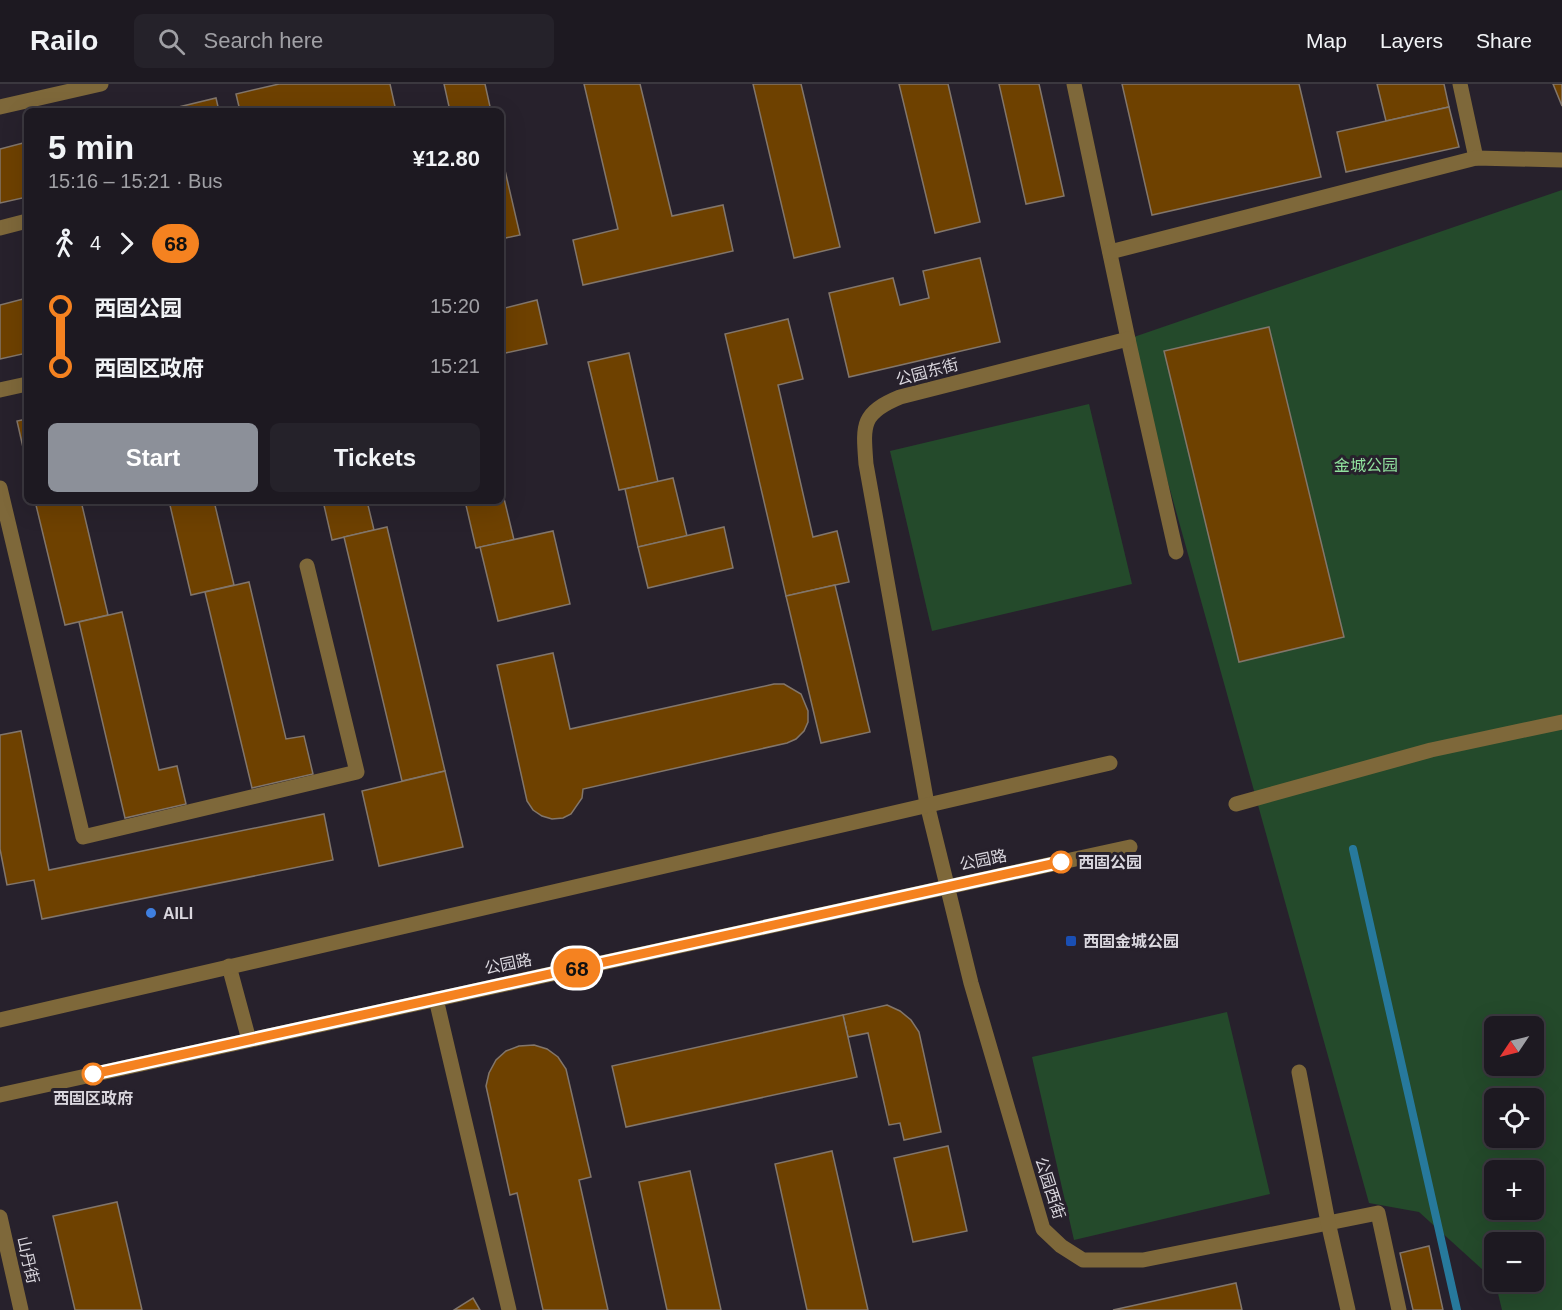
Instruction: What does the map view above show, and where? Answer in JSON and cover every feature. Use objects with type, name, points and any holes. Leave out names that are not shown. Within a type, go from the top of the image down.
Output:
[{"type":"street","points":[[0,107],[101,84]]},
{"type":"street","points":[[1074,84],[1176,552]]},
{"type":"street","points":[[1460,84],[1476,158]]},
{"type":"street","points":[[1110,252],[1476,158],[1562,160]]},
{"type":"street","points":[[0,228],[24,222]]},
{"type":"street","name":"公园东街","points":[[927,804],[866,464],[863,432],[868,419],[881,405],[900,397],[1128,339]]},
{"type":"street","points":[[0,390],[24,385]]},
{"type":"street","points":[[0,488],[83,837],[357,772],[307,566]]},
{"type":"street","points":[[1236,804],[1431,750],[1562,722]]},
{"type":"street","points":[[0,1020],[1110,763]]},
{"type":"street","name":"公园西街","points":[[927,804],[971,983],[1043,1229],[1060,1246],[1083,1260],[1143,1260],[1378,1214],[1400,1310]]},
{"type":"street","name":"公园路","points":[[0,1095],[1130,847]]},
{"type":"street","points":[[229,966],[249,1040]]},
{"type":"street","points":[[436,999],[510,1310]]},
{"type":"street","points":[[1299,1072],[1328,1222],[1348,1310]]},
{"type":"street","name":"山丹街","points":[[0,1217],[21,1310]]},
{"type":"green space","name":"金城公园","points":[[1562,190],[1562,1310],[1502,1310],[1498,1292],[1544,1292],[1544,1232],[1484,1232],[1484,1271],[1419,1212],[1369,1203],[1128,339]]},
{"type":"green space","points":[[1089,404],[1132,584],[932,631],[890,451]]},
{"type":"green space","points":[[1227,1012],[1270,1194],[1074,1240],[1032,1057]]},
{"type":"building","points":[[279,84],[390,84],[395,108],[239,108],[236,94]]},
{"type":"building","points":[[444,84],[485,84],[490,108],[449,108]]},
{"type":"building","points":[[584,84],[640,84],[672,216],[723,205],[733,251],[583,285],[573,240],[618,229]]},
{"type":"building","points":[[753,84],[801,84],[840,247],[794,258]]},
{"type":"building","points":[[899,84],[948,84],[980,222],[935,233]]},
{"type":"building","points":[[999,84],[1039,84],[1064,196],[1026,204]]},
{"type":"building","points":[[1122,84],[1299,84],[1321,177],[1152,215]]},
{"type":"building","points":[[1377,84],[1444,84],[1449,107],[1386,121]]},
{"type":"building","points":[[1553,84],[1562,84],[1562,106]]},
{"type":"building","points":[[216,98],[218,108],[174,108]]},
{"type":"building","points":[[1449,107],[1459,147],[1346,172],[1337,132]]},
{"type":"building","points":[[24,143],[24,198],[0,203],[0,149]]},
{"type":"building","points":[[504,166],[520,235],[504,238]]},
{"type":"building","points":[[980,258],[1000,342],[849,377],[829,293],[893,278],[900,305],[929,298],[923,271]]},
{"type":"building","points":[[24,299],[24,354],[0,359],[0,305]]},
{"type":"building","points":[[537,300],[547,344],[504,353],[504,308]]},
{"type":"building","points":[[788,319],[803,379],[778,385],[813,537],[837,531],[849,582],[786,596],[725,334]]},
{"type":"building","points":[[1269,327],[1344,637],[1239,662],[1164,351]]},
{"type":"building","points":[[629,353],[658,482],[619,490],[588,362]]},
{"type":"building","points":[[24,420],[24,452],[17,421]]},
{"type":"building","points":[[673,478],[687,536],[638,547],[625,489]]},
{"type":"building","points":[[504,498],[514,540],[476,548],[466,504],[504,504]]},
{"type":"building","points":[[36,504],[82,504],[108,615],[65,625]]},
{"type":"building","points":[[170,504],[215,504],[234,585],[191,595]]},
{"type":"building","points":[[324,504],[368,504],[374,530],[332,540]]},
{"type":"building","points":[[387,527],[445,771],[402,781],[344,537]]},
{"type":"building","points":[[724,527],[733,568],[648,588],[638,547]]},
{"type":"building","points":[[553,531],[570,604],[498,621],[480,547]]},
{"type":"building","points":[[249,582],[286,739],[304,736],[313,774],[252,788],[205,592]]},
{"type":"building","points":[[835,585],[870,732],[821,743],[786,596]]},
{"type":"building","points":[[122,612],[159,770],[177,766],[186,804],[125,818],[79,622]]},
{"type":"building","points":[[553,653],[570,729],[774,684],[784,684],[801,694],[808,711],[808,722],[804,731],[796,739],[787,743],[583,789],[582,798],[571,814],[563,818],[552,819],[533,810],[527,801],[497,665]]},
{"type":"building","points":[[21,731],[49,870],[324,814],[333,860],[42,919],[34,880],[7,885],[0,849],[0,735]]},
{"type":"building","points":[[445,771],[463,847],[379,866],[362,791]]},
{"type":"building","points":[[887,1005],[900,1011],[911,1020],[919,1032],[941,1132],[904,1140],[900,1123],[889,1125],[868,1033],[848,1037],[843,1015]]},
{"type":"building","points":[[843,1015],[857,1077],[626,1127],[612,1066]]},
{"type":"building","points":[[534,1045],[547,1049],[558,1057],[566,1069],[591,1177],[579,1180],[608,1310],[543,1310],[517,1193],[510,1195],[486,1086],[489,1073],[496,1060],[506,1051],[519,1046]]},
{"type":"building","points":[[948,1146],[967,1231],[913,1242],[894,1158]]},
{"type":"building","points":[[832,1151],[868,1310],[807,1310],[775,1164]]},
{"type":"building","points":[[690,1171],[721,1310],[667,1310],[639,1182]]},
{"type":"building","points":[[117,1202],[142,1310],[75,1310],[53,1216]]},
{"type":"building","points":[[1429,1246],[1443,1310],[1413,1310],[1400,1253]]},
{"type":"building","points":[[1236,1283],[1242,1310],[1113,1310]]},
{"type":"building","points":[[473,1298],[480,1310],[454,1310]]},
{"type":"waterway","points":[[1353,849],[1457,1310]]},
{"type":"bus line","name":"68","points":[[93,1074],[1061,862]]},
{"type":"place","name":"西固公园","points":[[1061,862]]},
{"type":"place","name":"AILI","points":[[151,913]]},
{"type":"place","name":"西固金城公园","points":[[1071,941]]},
{"type":"place","name":"西固区政府","points":[[93,1074]]}]
